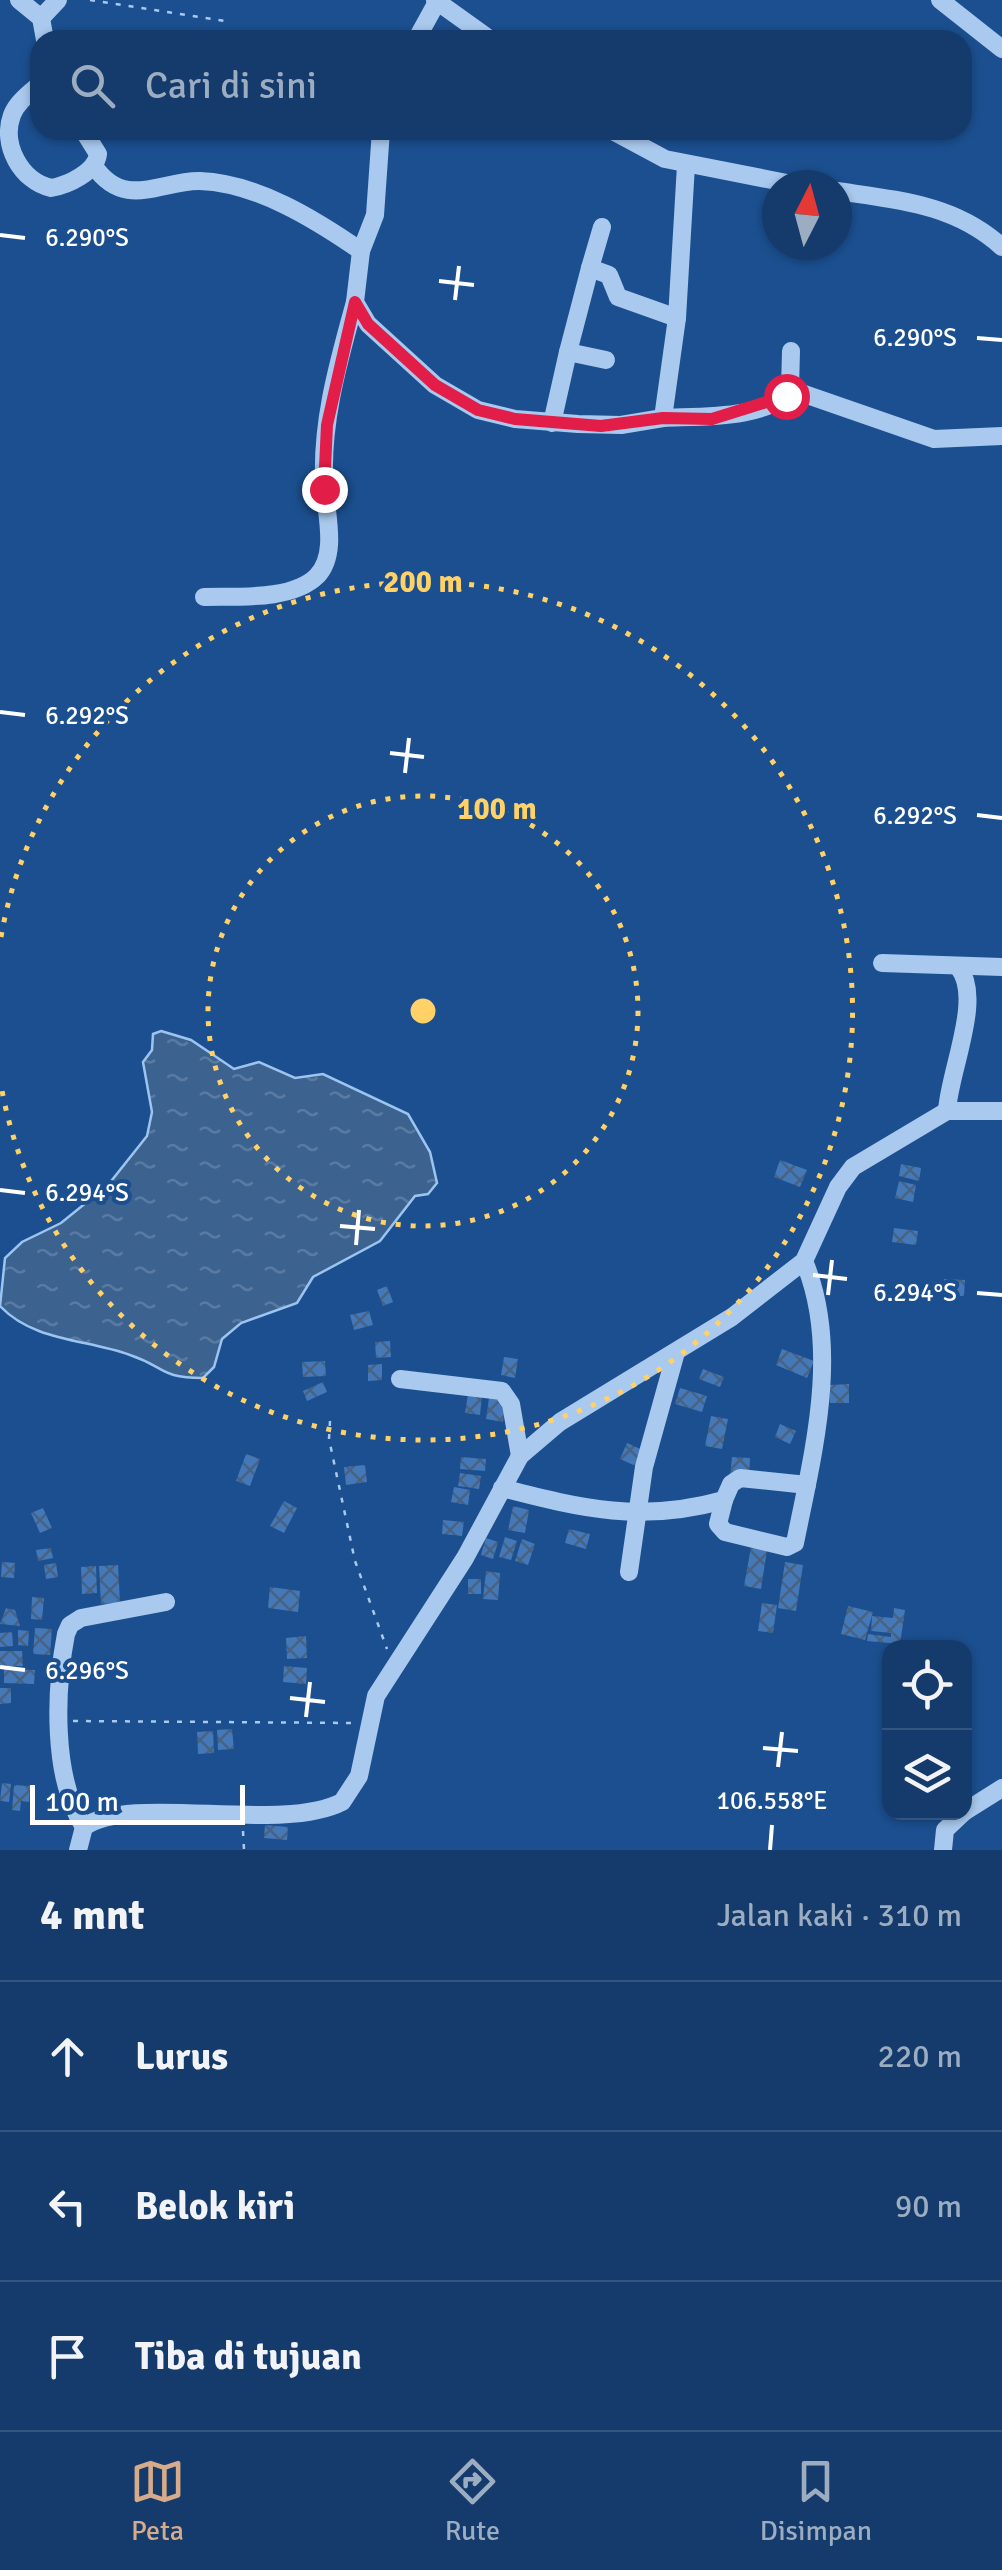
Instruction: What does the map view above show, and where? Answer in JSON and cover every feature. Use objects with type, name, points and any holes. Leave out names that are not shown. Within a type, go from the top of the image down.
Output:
[{"type":"street","points":[[19,0],[41,18],[43,30]]},
{"type":"street","points":[[41,18],[58,0]]},
{"type":"street","points":[[940,0],[1002,48]]},
{"type":"street","points":[[421,30],[436,1],[477,30]]},
{"type":"street","points":[[30,94],[18,105],[10,126],[11,145],[24,172],[37,183],[58,187],[94,166],[98,154],[90,140]]},
{"type":"street","points":[[204,596],[280,591],[306,583],[320,573],[328,540],[324,448],[362,251],[375,215],[380,140]]},
{"type":"street","points":[[627,140],[686,165],[762,179]]},
{"type":"street","points":[[663,418],[677,318],[686,165]]},
{"type":"street","points":[[94,166],[102,176],[132,190],[154,192],[200,181],[272,200],[362,251]]},
{"type":"street","points":[[852,194],[952,212],[980,227],[1002,247]]},
{"type":"street","points":[[552,423],[602,227]]},
{"type":"street","points":[[590,268],[609,275],[618,297],[677,318]]},
{"type":"street","points":[[355,302],[368,324],[450,395],[494,414],[552,423],[621,425],[663,418],[712,419],[775,401],[790,389]]},
{"type":"street","points":[[790,351],[790,389]]},
{"type":"street","points":[[568,352],[606,360]]},
{"type":"street","points":[[790,389],[934,439],[1002,436]]},
{"type":"street","points":[[882,964],[1002,967]]},
{"type":"street","points":[[947,1111],[969,1000],[967,981],[959,968]]},
{"type":"street","points":[[84,1827],[114,1816],[305,1813],[342,1802],[359,1776],[367,1723],[393,1665],[464,1558],[520,1456],[560,1422],[761,1296],[804,1261],[846,1175],[947,1111],[1002,1111]]},
{"type":"street","points":[[804,1261],[821,1314],[816,1430],[807,1486],[792,1546],[730,1535],[720,1528],[724,1500],[737,1479],[772,1478],[807,1486]]},
{"type":"street","points":[[629,1572],[644,1468],[676,1352]]},
{"type":"street","points":[[400,1378],[502,1391],[511,1404],[520,1456]]},
{"type":"street","points":[[502,1488],[636,1515],[685,1511],[724,1500]]},
{"type":"street","points":[[78,1850],[84,1827],[69,1804],[60,1721],[64,1646],[70,1625],[97,1614],[166,1602]]},
{"type":"street","points":[[972,1807],[1002,1788]]},
{"type":"street","points":[[942,1850],[946,1830],[956,1820]]},
{"type":"path","points":[[90,0],[224,21]]},
{"type":"path","points":[[330,1420],[329,1439],[355,1561],[393,1665]]},
{"type":"path","points":[[60,1721],[182,1718],[367,1723]]},
{"type":"path","points":[[243,1814],[244,1850]]},
{"type":"water","points":[[161,1031],[191,1040],[234,1069],[259,1062],[295,1078],[323,1074],[408,1114],[430,1152],[437,1183],[428,1194],[415,1196],[380,1241],[313,1277],[297,1303],[241,1323],[222,1339],[214,1367],[203,1378],[170,1374],[130,1355],[45,1333],[14,1318],[0,1306],[5,1258],[22,1242],[61,1223],[108,1185],[147,1136],[152,1112],[143,1062],[152,1050],[153,1034]]},
{"type":"building","points":[[780,1160],[807,1170],[800,1187],[774,1177]]},
{"type":"building","points":[[901,1164],[921,1168],[919,1181],[899,1176]]},
{"type":"building","points":[[899,1181],[916,1185],[913,1202],[895,1198]]},
{"type":"building","points":[[894,1228],[918,1231],[916,1245],[892,1242]]},
{"type":"building","points":[[944,1279],[965,1280],[964,1296],[943,1296]]},
{"type":"building","points":[[387,1286],[393,1302],[383,1306],[377,1290]]},
{"type":"building","points":[[369,1311],[373,1325],[354,1330],[350,1315]]},
{"type":"building","points":[[390,1341],[391,1357],[376,1358],[375,1342]]},
{"type":"building","points":[[782,1349],[814,1361],[807,1378],[776,1365]]},
{"type":"building","points":[[504,1357],[518,1359],[515,1378],[501,1375]]},
{"type":"building","points":[[325,1361],[326,1376],[303,1377],[302,1362]]},
{"type":"building","points":[[382,1364],[382,1380],[368,1381],[368,1365]]},
{"type":"building","points":[[703,1369],[724,1377],[720,1387],[699,1379]]},
{"type":"building","points":[[323,1382],[327,1392],[307,1401],[303,1391]]},
{"type":"building","points":[[849,1384],[849,1403],[830,1403],[829,1385]]},
{"type":"building","points":[[680,1388],[707,1396],[702,1412],[675,1404]]},
{"type":"building","points":[[468,1394],[482,1396],[480,1415],[465,1413]]},
{"type":"building","points":[[489,1398],[506,1400],[503,1422],[486,1419]]},
{"type":"building","points":[[711,1416],[728,1419],[722,1449],[705,1446]]},
{"type":"building","points":[[780,1424],[796,1431],[790,1444],[775,1437]]},
{"type":"building","points":[[627,1443],[645,1451],[638,1467],[620,1459]]},
{"type":"building","points":[[246,1454],[260,1459],[250,1486],[236,1481]]},
{"type":"building","points":[[461,1457],[486,1459],[485,1471],[460,1469]]},
{"type":"building","points":[[732,1457],[750,1458],[749,1478],[730,1477]]},
{"type":"building","points":[[365,1465],[367,1482],[346,1485],[344,1467]]},
{"type":"building","points":[[460,1473],[481,1476],[479,1489],[458,1486]]},
{"type":"building","points":[[454,1487],[470,1490],[468,1505],[451,1502]]},
{"type":"building","points":[[284,1501],[297,1508],[284,1533],[270,1526]]},
{"type":"building","points":[[513,1506],[529,1510],[525,1533],[508,1530]]},
{"type":"building","points":[[43,1508],[52,1528],[40,1533],[31,1513]]},
{"type":"building","points":[[443,1520],[464,1522],[462,1536],[442,1534]]},
{"type":"building","points":[[569,1529],[590,1534],[586,1549],[565,1543]]},
{"type":"building","points":[[505,1537],[517,1541],[511,1560],[499,1557]]},
{"type":"building","points":[[486,1538],[498,1542],[493,1559],[481,1555]]},
{"type":"building","points":[[522,1539],[535,1544],[528,1565],[515,1561]]},
{"type":"building","points":[[751,1547],[767,1550],[761,1589],[744,1586]]},
{"type":"building","points":[[51,1548],[53,1558],[38,1561],[36,1550]]},
{"type":"building","points":[[2,1562],[15,1563],[14,1578],[1,1577]]},
{"type":"building","points":[[785,1562],[803,1565],[796,1611],[778,1608]]},
{"type":"building","points":[[56,1563],[58,1577],[46,1579],[44,1565]]},
{"type":"building","points":[[118,1565],[120,1603],[101,1604],[99,1566]]},
{"type":"building","points":[[96,1566],[97,1593],[82,1594],[81,1567]]},
{"type":"building","points":[[486,1571],[500,1573],[498,1600],[483,1599]]},
{"type":"building","points":[[468,1579],[481,1579],[481,1594],[468,1594]]},
{"type":"building","points":[[270,1587],[300,1591],[298,1612],[268,1608]]},
{"type":"building","points":[[32,1597],[44,1598],[42,1620],[31,1619]]},
{"type":"building","points":[[762,1603],[777,1605],[773,1633],[758,1631]]},
{"type":"building","points":[[848,1606],[873,1612],[865,1640],[841,1634]]},
{"type":"building","points":[[6,1608],[15,1610],[20,1626],[0,1624]]},
{"type":"building","points":[[894,1608],[905,1610],[901,1640],[867,1641],[868,1634],[891,1637],[891,1633],[871,1631],[872,1616],[893,1618]]},
{"type":"building","points":[[35,1628],[52,1629],[50,1655],[33,1654]]},
{"type":"building","points":[[18,1630],[29,1631],[28,1646],[18,1645]]},
{"type":"building","points":[[12,1632],[13,1646],[0,1647],[0,1633]]},
{"type":"building","points":[[306,1636],[307,1658],[287,1659],[286,1638]]},
{"type":"building","points":[[0,1651],[22,1651],[23,1666],[0,1666]]},
{"type":"building","points":[[284,1666],[307,1668],[306,1684],[283,1682]]},
{"type":"building","points":[[4,1669],[35,1670],[34,1684],[4,1683]]},
{"type":"building","points":[[0,1688],[11,1688],[11,1703],[0,1704]]},
{"type":"building","points":[[232,1729],[234,1749],[218,1750],[217,1730]]},
{"type":"building","points":[[213,1731],[214,1753],[198,1754],[197,1732]]},
{"type":"building","points":[[2,1783],[11,1784],[9,1802],[0,1801]]},
{"type":"building","points":[[14,1785],[30,1786],[29,1802],[21,1801],[20,1811],[12,1810]]},
{"type":"building","points":[[265,1825],[288,1827],[287,1840],[264,1838]]},
{"type":"route","points":[[324,489],[327,425],[355,302],[368,324],[435,385],[478,410],[515,419],[601,426],[673,417],[712,419],[786,396]]}]
